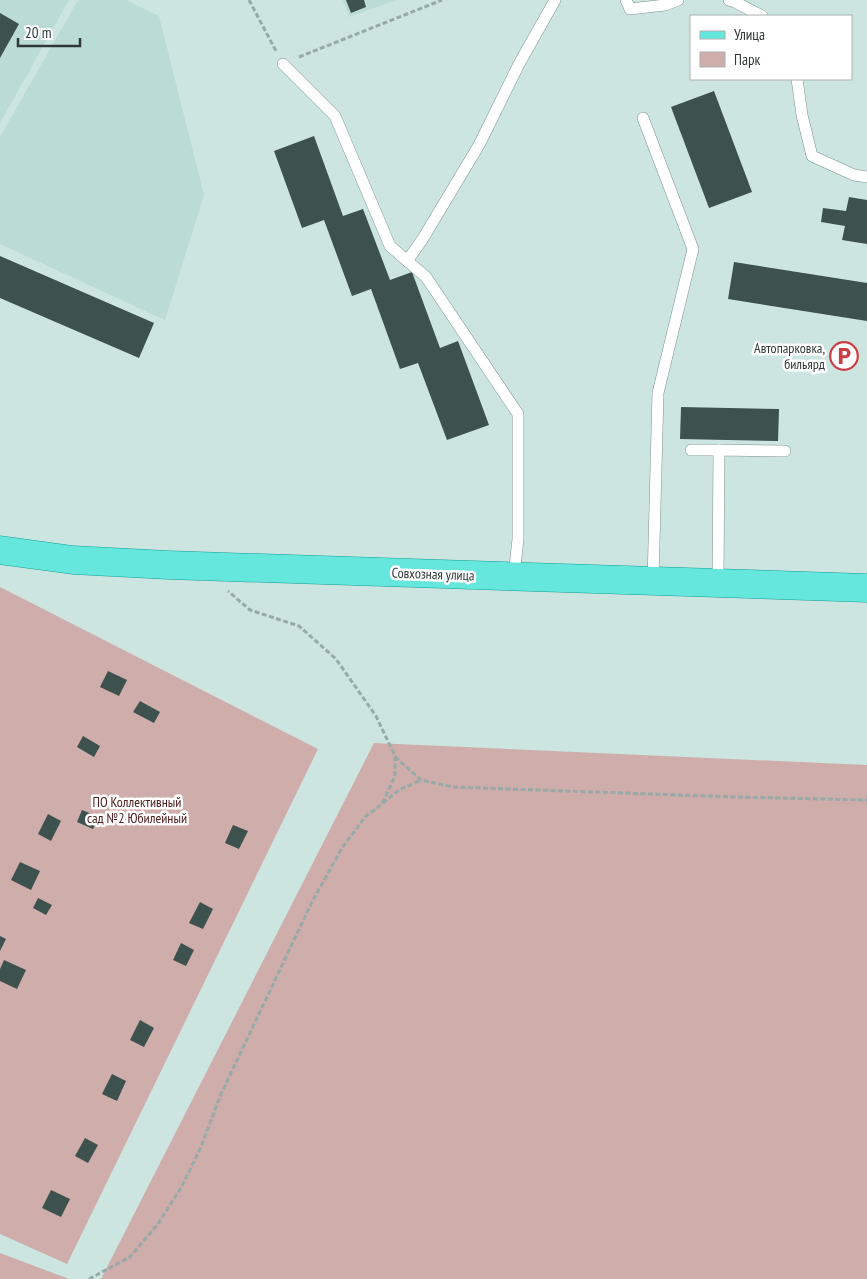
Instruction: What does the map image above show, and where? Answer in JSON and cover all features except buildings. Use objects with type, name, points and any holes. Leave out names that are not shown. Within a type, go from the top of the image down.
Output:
[{"type":"main road","name":"Совхозная улица","points":[[0,550],[73,560],[200,566],[867,588]]},
{"type":"lane","points":[[407,260],[422,240],[479,145],[519,64],[555,0]]},
{"type":"lane","points":[[626,0],[630,9],[665,5],[678,0]]},
{"type":"lane","points":[[729,0],[760,15]]},
{"type":"lane","points":[[283,64],[335,116],[390,246],[426,277],[518,414],[518,539],[514,576]]},
{"type":"lane","points":[[797,80],[802,115],[812,156],[854,175],[867,176]]},
{"type":"lane","points":[[643,118],[693,249],[658,393],[653,581]]},
{"type":"lane","points":[[691,450],[785,451]]},
{"type":"lane","points":[[718,583],[719,450]]},
{"type":"path","points":[[249,0],[283,64],[442,0]]},
{"type":"path","points":[[200,566],[250,610],[299,626],[336,659],[376,716],[395,756],[421,780],[453,787],[867,800]]},
{"type":"path","points":[[382,804],[395,776],[395,756]]},
{"type":"path","points":[[89,1279],[130,1256],[158,1224],[182,1186],[201,1147],[221,1094],[312,902],[342,848],[365,817],[399,790],[421,780]]},
{"type":"shaded area","points":[[0,0],[69,0],[0,123]]},
{"type":"shaded area","points":[[78,0],[126,0],[159,16],[204,195],[165,320],[0,244],[0,137]]},
{"type":"shaded area","points":[[343,0],[396,0],[349,17]]},
{"type":"green space","name":"ПО Коллективный сад №2 Юбилейный","points":[[0,587],[318,749],[67,1264],[0,1234]]},
{"type":"green space","points":[[374,743],[867,765],[867,1279],[101,1279]]},
{"type":"green space","points":[[0,1253],[69,1279],[0,1279]]},
{"type":"place","name":"Автопарковка, бильярд","points":[[844,356]]}]
